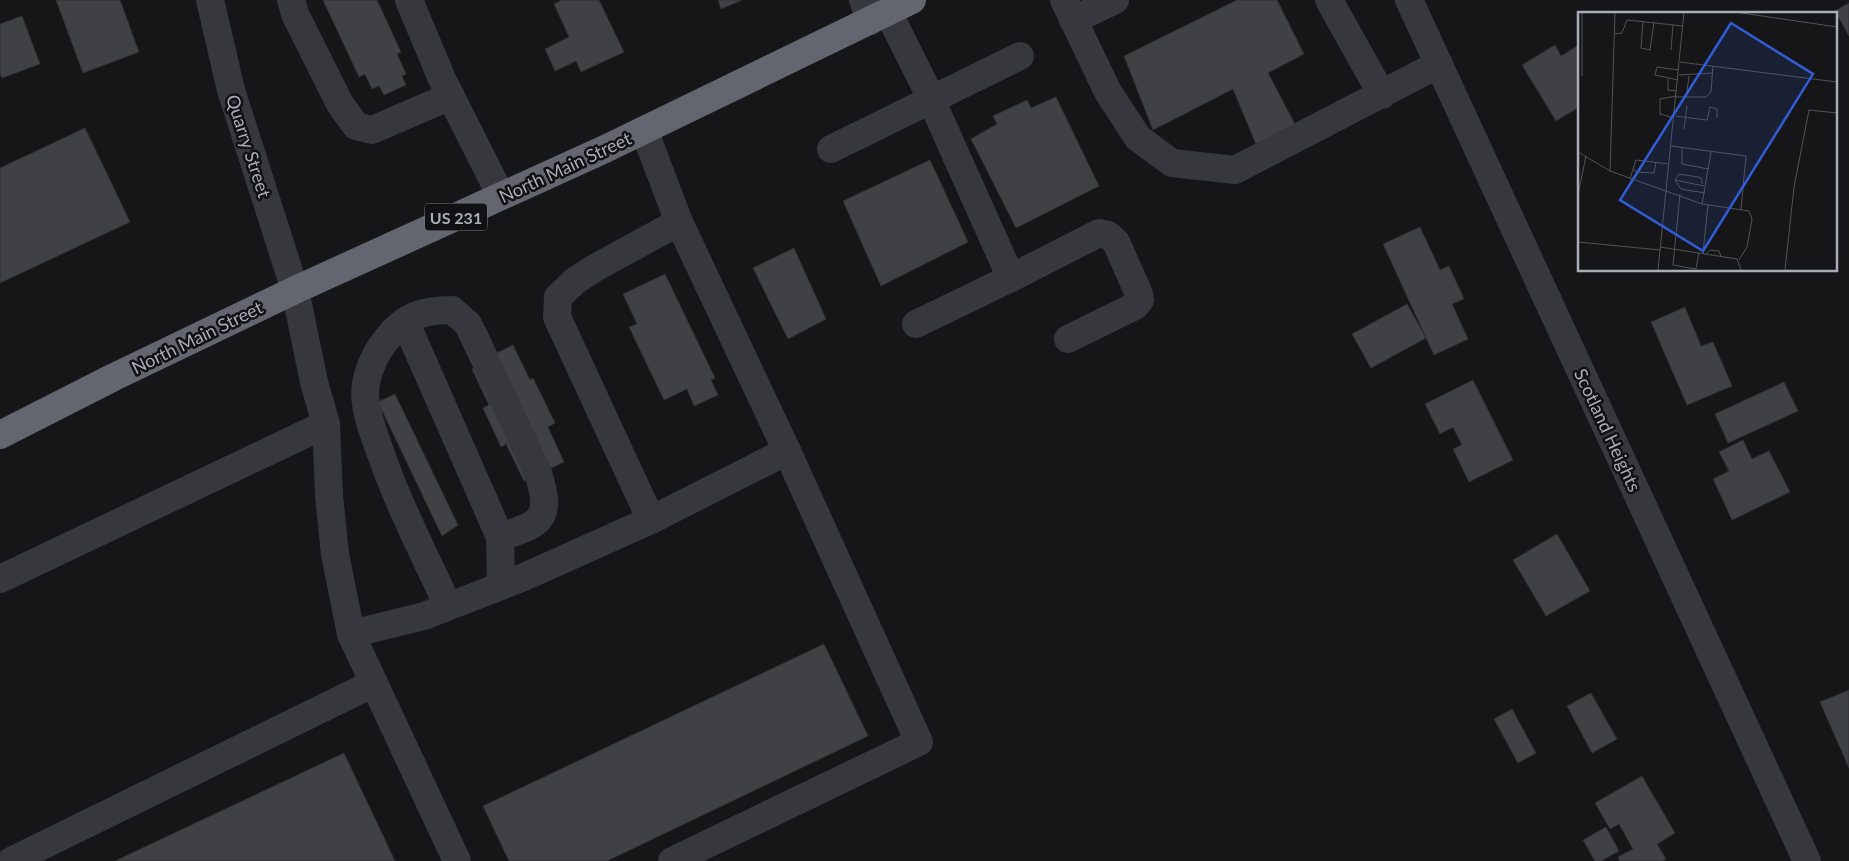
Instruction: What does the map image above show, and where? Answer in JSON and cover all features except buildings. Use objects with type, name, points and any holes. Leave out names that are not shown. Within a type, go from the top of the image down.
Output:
[{"type":"highway","name":"North Main Street","points":[[0,435],[114,377],[295,290],[644,130],[874,11],[912,0]]},
{"type":"street","name":"Quarry Street","points":[[210,0],[231,90],[295,290],[314,382],[326,424],[329,494],[335,554],[351,634],[457,861]]},
{"type":"street","points":[[290,0],[295,14],[340,104],[356,126],[372,130],[451,96]]},
{"type":"street","points":[[409,0],[442,79],[501,196]]},
{"type":"street","points":[[1115,0],[1068,10],[1108,92],[1138,138],[1172,163],[1235,170],[1439,64]]},
{"type":"street","points":[[1329,0],[1382,95]]},
{"type":"street","name":"Scotland Heights","points":[[1409,0],[1807,861]]},
{"type":"street","points":[[874,11],[931,100],[1011,278]]},
{"type":"street","points":[[831,149],[1020,56]]},
{"type":"street","points":[[644,130],[679,222],[787,452],[919,742],[672,861]]},
{"type":"street","points":[[651,520],[558,317],[558,297],[587,273],[679,222]]},
{"type":"street","points":[[916,324],[1099,233],[1108,235],[1116,242],[1140,300],[1135,306],[1068,340]]},
{"type":"street","points":[[448,606],[391,483],[365,402],[369,370],[381,346],[392,332],[405,321],[433,310],[452,310],[468,324],[538,473],[544,494],[542,512],[534,524],[500,537]]},
{"type":"street","points":[[405,321],[500,537],[501,586]]},
{"type":"street","points":[[0,579],[326,424]]},
{"type":"street","points":[[351,634],[424,616],[524,577],[651,520],[787,452]]},
{"type":"street","points":[[11,861],[374,683]]}]
